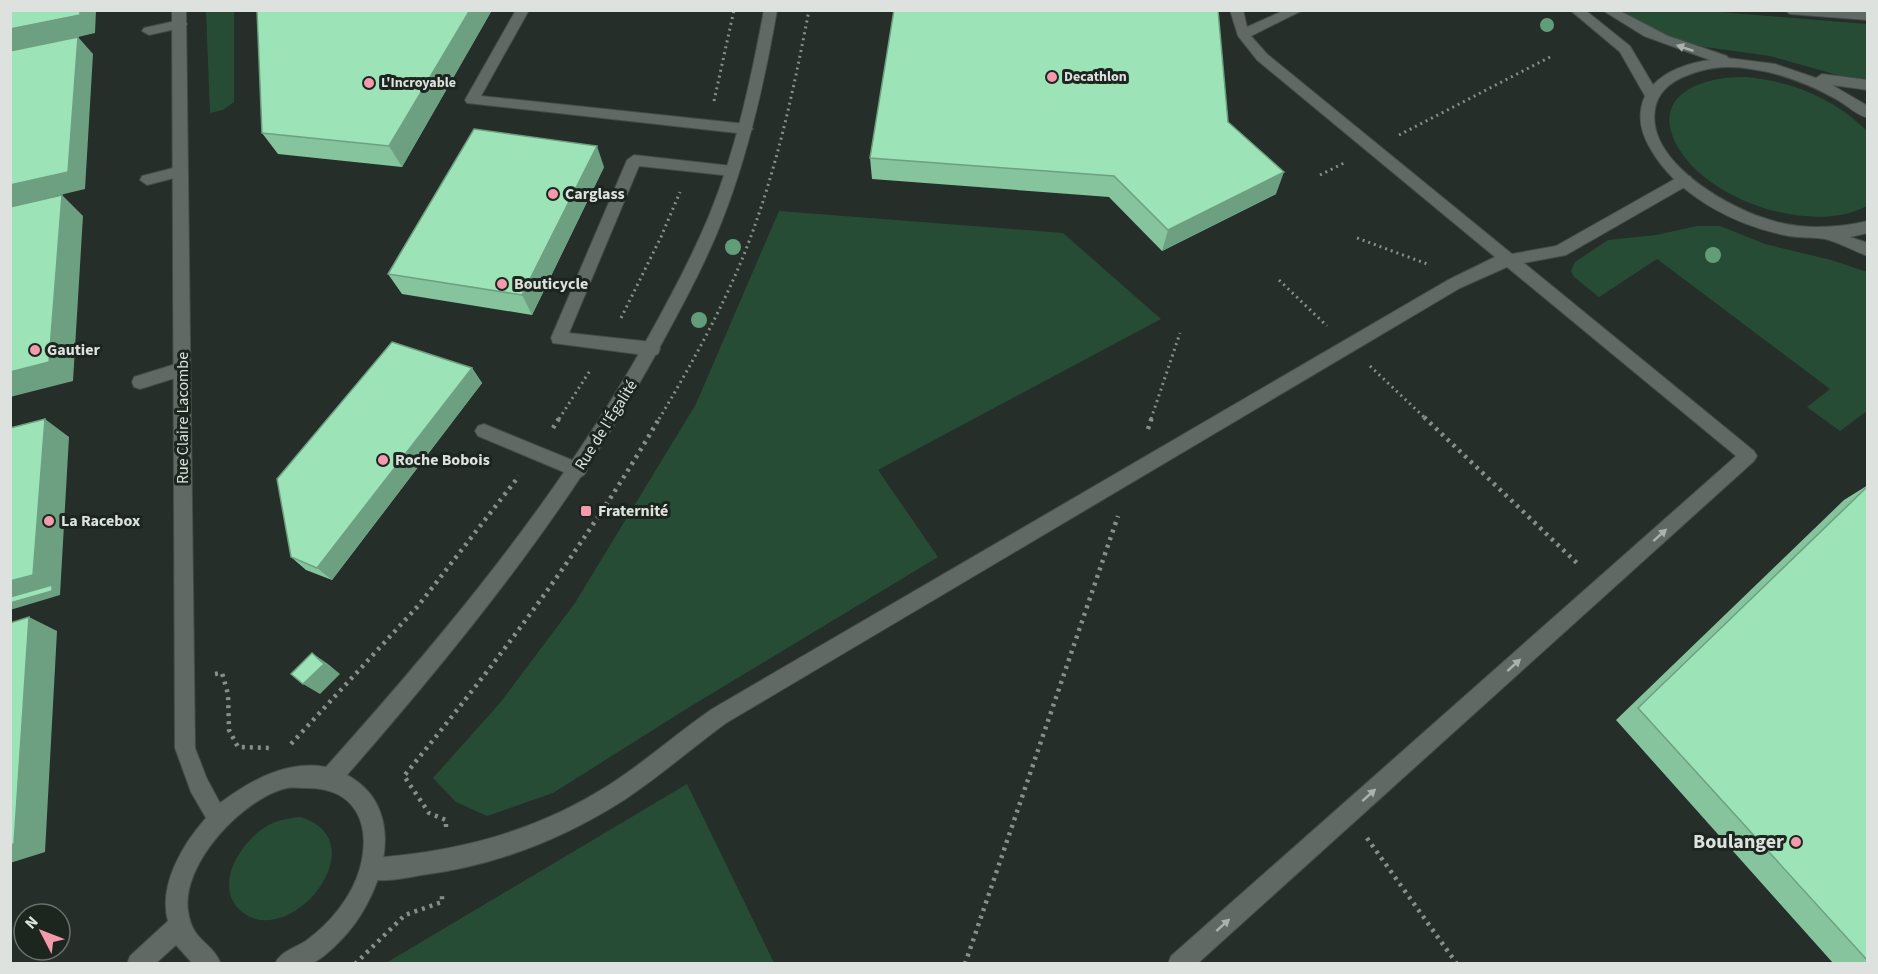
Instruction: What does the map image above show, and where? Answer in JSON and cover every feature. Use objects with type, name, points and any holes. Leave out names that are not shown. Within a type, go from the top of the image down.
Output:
[{"type":"street","points":[[523,10],[472,100],[746,129]]},
{"type":"street","name":"Rue de l'Égalité","points":[[330,779],[459,629],[512,562],[578,470],[652,349],[701,250],[732,171],[746,129],[771,10]]},
{"type":"street","points":[[1179,963],[1748,456],[1262,57],[1249,44],[1237,20],[1236,10]]},
{"type":"street","points":[[1244,34],[1297,10]]},
{"type":"street","points":[[1576,10],[1626,49],[1652,96]]},
{"type":"street","points":[[1608,10],[1630,25],[1664,40],[1741,64],[1838,82],[1868,85]]},
{"type":"street","points":[[1790,10],[1868,16]]},
{"type":"street","points":[[149,31],[180,17]]},
{"type":"street","name":"Rue Claire Lacombe","points":[[180,17],[185,748],[198,786],[217,818]]},
{"type":"street","points":[[1741,64],[1705,65],[1685,70],[1668,78],[1652,96],[1647,111],[1651,136],[1660,154],[1685,180],[1721,204],[1749,217],[1786,228],[1824,233],[1852,231],[1868,227]]},
{"type":"street","points":[[1781,70],[1829,88],[1868,113]]},
{"type":"street","points":[[652,349],[559,338],[634,160],[732,171]]},
{"type":"street","points":[[147,180],[181,171]]},
{"type":"street","points":[[371,869],[418,867],[492,851],[522,840],[590,808],[617,792],[719,716],[1454,284],[1488,266],[1560,251],[1685,180]]},
{"type":"street","points":[[1824,233],[1868,250]]},
{"type":"street","points":[[140,382],[182,369]]},
{"type":"street","points":[[484,431],[578,470]]},
{"type":"street","points":[[210,963],[193,950],[180,926],[177,910],[181,878],[195,846],[217,818],[244,796],[274,781],[303,775],[330,779],[353,791],[368,812],[374,838],[371,869],[358,900],[337,928],[317,946],[286,963]]},
{"type":"street","points":[[138,963],[180,926]]},
{"type":"path","points":[[355,963],[405,915],[442,902],[446,820],[429,813],[404,776],[468,698],[599,518],[652,432],[703,341],[744,255],[772,174],[791,98],[809,10]]},
{"type":"path","points":[[1320,175],[1552,56]]},
{"type":"path","points":[[1280,280],[1602,587]]},
{"type":"path","points":[[965,963],[1180,333]]},
{"type":"path","points":[[1349,812],[1457,963]]},
{"type":"green space","points":[[206,11],[234,11],[234,102],[223,110],[210,113]]},
{"type":"green space","points":[[1618,11],[1707,11],[1867,24],[1867,79],[1841,76],[1770,56],[1705,47],[1680,41]]},
{"type":"green space","points":[[1746,77],[1778,82],[1809,92],[1838,108],[1868,132],[1867,206],[1845,214],[1819,217],[1792,215],[1738,198],[1714,184],[1694,168],[1679,149],[1671,130],[1670,115],[1675,102],[1684,92],[1697,85],[1712,80]]},
{"type":"green space","points":[[779,211],[1063,233],[1161,319],[878,470],[938,557],[691,706],[553,793],[487,816],[456,802],[433,778],[500,703],[575,603],[696,404]]},
{"type":"green space","points":[[1697,226],[1720,226],[1765,244],[1831,260],[1867,272],[1867,411],[1840,431],[1807,407],[1830,389],[1657,259],[1599,297],[1574,277],[1571,271],[1575,262],[1608,240],[1656,235]]},
{"type":"green space","points":[[687,784],[774,963],[386,963]]},
{"type":"green space","points":[[300,817],[322,829],[331,847],[330,867],[319,888],[303,905],[283,917],[262,920],[242,912],[233,901],[229,889],[230,876],[242,850],[262,829],[273,823]]},
{"type":"building","points":[[10,10],[80,10],[80,15],[10,29]]},
{"type":"building","points":[[257,10],[470,10],[389,146],[262,133]]},
{"type":"building","name":"Decathlon","points":[[894,10],[1218,10],[1228,122],[1284,172],[1168,230],[1114,176],[870,158]]},
{"type":"building","points":[[78,37],[68,172],[10,185],[10,51]]},
{"type":"building","points":[[474,129],[597,146],[522,295],[388,274]]},
{"type":"building","points":[[62,195],[49,362],[10,372],[10,207]]},
{"type":"building","points":[[392,342],[472,368],[317,568],[291,557],[277,479]]},
{"type":"building","points":[[45,419],[33,575],[10,581],[10,428]]},
{"type":"building","name":"Boulanger","points":[[1868,486],[1868,961],[1638,708]]},
{"type":"building","points":[[52,585],[52,591],[10,603],[10,597]]},
{"type":"building","points":[[29,617],[14,844],[10,845],[10,623]]},
{"type":"building","points":[[312,653],[324,664],[303,684],[291,674]]},
{"type":"place","name":"Decathlon","points":[[1052,77]]},
{"type":"place","name":"L'Incroyable","points":[[369,83]]},
{"type":"place","name":"Carglass","points":[[553,194]]},
{"type":"place","name":"Bouticycle","points":[[502,284]]},
{"type":"place","name":"Gautier","points":[[35,350]]},
{"type":"place","name":"Roche Bobois","points":[[383,460]]},
{"type":"place","name":"Fraternité","points":[[586,511]]},
{"type":"place","name":"La Racebox","points":[[49,521]]},
{"type":"place","name":"Boulanger","points":[[1796,842]]}]
